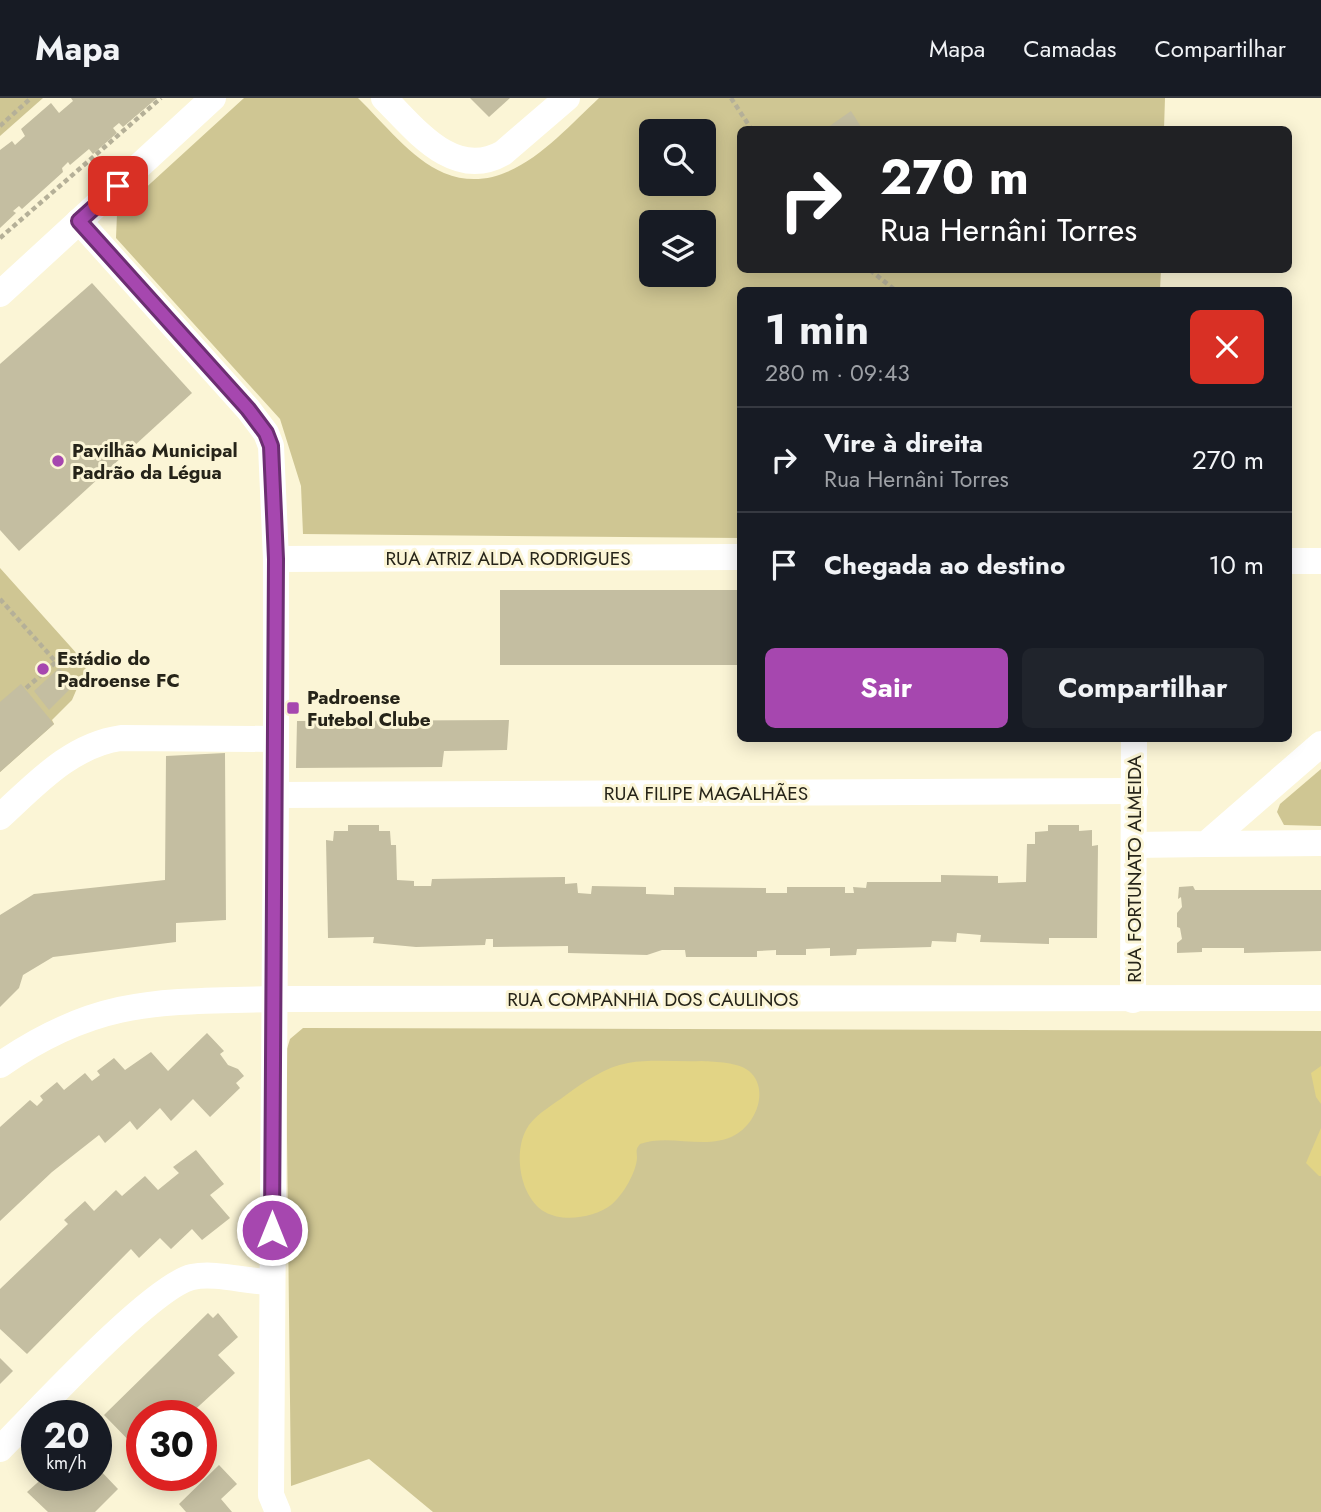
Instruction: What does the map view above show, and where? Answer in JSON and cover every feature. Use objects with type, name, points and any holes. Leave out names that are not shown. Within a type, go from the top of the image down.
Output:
[{"type":"street","points":[[0,294],[214,98]]},
{"type":"street","points":[[384,98],[432,147],[471,160],[494,159],[567,98]]},
{"type":"street","points":[[79,221],[248,409],[266,433],[271,446],[276,559],[271,1495],[278,1512]]},
{"type":"street","name":"RUA ATRIZ ALDA RODRIGUES","points":[[276,559],[737,557]]},
{"type":"street","points":[[1292,561],[1321,561]]},
{"type":"street","points":[[0,817],[56,768],[98,741],[121,738],[275,739]]},
{"type":"street","name":"RUA FORTUNATO ALMEIDA","points":[[1133,1000],[1134,742]]},
{"type":"street","points":[[1206,844],[1321,744]]},
{"type":"street","name":"RUA FILIPE MAGALHÃES","points":[[276,794],[1135,791]]},
{"type":"street","points":[[1134,845],[1321,843]]},
{"type":"street","name":"RUA COMPANHIA DOS CAULINOS","points":[[0,1065],[72,1023],[112,1009],[154,1002],[274,999],[1321,998]]},
{"type":"street","points":[[0,1449],[145,1306],[182,1281],[198,1277],[272,1282]]},
{"type":"path","points":[[0,126],[31,98]]},
{"type":"path","points":[[0,238],[161,98]]},
{"type":"path","points":[[731,98],[749,126]]},
{"type":"path","points":[[874,273],[891,287]]},
{"type":"path","points":[[0,598],[56,662],[25,689]]},
{"type":"shaded area","points":[[0,98],[43,98],[0,136]]},
{"type":"shaded area","points":[[244,98],[358,98],[420,159],[444,173],[467,179],[489,178],[510,171],[530,159],[599,98],[1165,98],[1164,126],[737,126],[737,273],[1161,273],[1160,287],[737,287],[737,538],[303,534],[301,486],[280,419],[116,238],[117,214]]},
{"type":"shaded area","name":"Estádio do Padroense FC","points":[[0,568],[87,665],[72,700],[52,720],[54,724],[0,772]]},
{"type":"shaded area","points":[[1321,769],[1321,826],[1284,825],[1277,812],[1280,804]]},
{"type":"shaded area","points":[[303,1028],[1321,1031],[1321,1512],[433,1512],[369,1459],[291,1486],[286,1052],[290,1039]]},
{"type":"shaded area","points":[[646,1061],[702,1061],[739,1066],[755,1078],[759,1087],[758,1106],[742,1130],[724,1140],[712,1142],[663,1140],[640,1144],[634,1170],[624,1190],[616,1201],[597,1213],[561,1217],[545,1212],[536,1205],[524,1184],[521,1147],[529,1125],[546,1109],[587,1080],[619,1065]]},
{"type":"shaded area","points":[[1321,1066],[1321,1104],[1316,1097],[1311,1073]]},
{"type":"shaded area","points":[[1321,1128],[1321,1176],[1319,1176],[1306,1163]]},
{"type":"building","points":[[71,98],[157,98],[123,127],[119,123],[113,128],[117,133],[93,154],[89,149],[70,165],[68,162],[62,168],[63,172],[22,209],[19,206],[13,211],[16,213],[0,228],[0,150],[12,141],[15,145],[25,136],[21,129],[51,103],[59,113],[73,101]]},
{"type":"building","points":[[470,98],[510,98],[489,117]]},
{"type":"building","points":[[851,111],[860,126],[830,126]]},
{"type":"building","name":"Pavilhão Municipal Padrão da Légua","points":[[92,283],[192,393],[19,551],[0,530],[0,364]]},
{"type":"building","points":[[500,590],[737,590],[737,665],[500,665]]},
{"type":"building","points":[[59,668],[75,684],[49,710],[34,691]]},
{"type":"building","points":[[21,684],[54,724],[0,772],[0,702]]},
{"type":"building","points":[[509,720],[507,750],[444,751],[442,767],[296,768],[297,721]]},
{"type":"building","points":[[225,753],[226,920],[176,923],[176,942],[53,957],[23,975],[19,988],[0,1007],[0,915],[34,894],[165,880],[166,756]]},
{"type":"building","points":[[348,825],[379,825],[379,831],[390,831],[391,845],[396,845],[397,880],[414,881],[414,886],[431,886],[432,879],[565,877],[565,884],[577,883],[578,893],[591,894],[592,886],[646,887],[646,894],[674,895],[674,887],[766,888],[766,893],[787,893],[787,887],[845,887],[845,893],[854,893],[853,887],[866,888],[867,882],[941,882],[941,875],[998,876],[998,883],[1026,882],[1027,844],[1035,844],[1035,832],[1048,831],[1048,825],[1079,825],[1079,831],[1092,830],[1092,846],[1098,845],[1097,938],[1049,938],[1049,944],[980,942],[981,935],[957,933],[956,942],[932,941],[931,947],[857,949],[856,955],[830,956],[830,948],[806,949],[806,955],[776,955],[776,950],[757,951],[757,957],[686,957],[685,950],[662,950],[647,955],[568,953],[568,946],[493,947],[493,939],[486,939],[485,945],[416,947],[373,943],[374,937],[328,938],[326,840],[333,841],[334,831],[348,831]]},
{"type":"building","points":[[1193,886],[1195,890],[1321,890],[1321,951],[1244,953],[1244,948],[1202,948],[1202,952],[1177,953],[1177,943],[1182,939],[1180,928],[1177,927],[1177,913],[1182,907],[1181,897],[1178,899],[1179,887]]},
{"type":"building","points":[[207,1033],[224,1051],[220,1054],[228,1065],[238,1069],[244,1076],[236,1083],[240,1088],[210,1117],[193,1099],[171,1121],[160,1108],[137,1130],[130,1121],[105,1143],[99,1135],[52,1172],[0,1221],[0,1127],[30,1100],[37,1106],[43,1100],[40,1096],[57,1082],[64,1090],[85,1073],[92,1081],[100,1075],[97,1071],[114,1058],[125,1070],[151,1052],[168,1071]]},
{"type":"building","points":[[196,1150],[224,1184],[210,1195],[230,1218],[202,1240],[192,1229],[171,1249],[160,1238],[139,1258],[131,1249],[27,1354],[0,1329],[0,1289],[68,1224],[64,1220],[85,1201],[94,1211],[116,1190],[122,1196],[145,1176],[158,1190],[179,1173],[173,1167]]},
{"type":"building","points":[[208,1313],[213,1318],[218,1313],[238,1337],[218,1355],[235,1373],[205,1400],[126,1400],[126,1438],[112,1423],[112,1407]]},
{"type":"building","points":[[0,1358],[13,1371],[0,1384]]},
{"type":"building","points":[[219,1465],[237,1484],[221,1499],[232,1512],[186,1512],[179,1504],[192,1491],[217,1491]]},
{"type":"building","points":[[112,1483],[118,1489],[95,1512],[48,1512],[27,1492],[112,1491]]},
{"type":"place","name":"Pavilhão Municipal Padrão da Légua","points":[[58,461]]},
{"type":"place","name":"Estádio do Padroense FC","points":[[43,669]]},
{"type":"place","name":"Padroense Futebol Clube","points":[[293,708]]},
{"type":"route","points":[[118,186],[79,221],[248,409],[266,433],[271,446],[276,559],[272,1230]]}]
